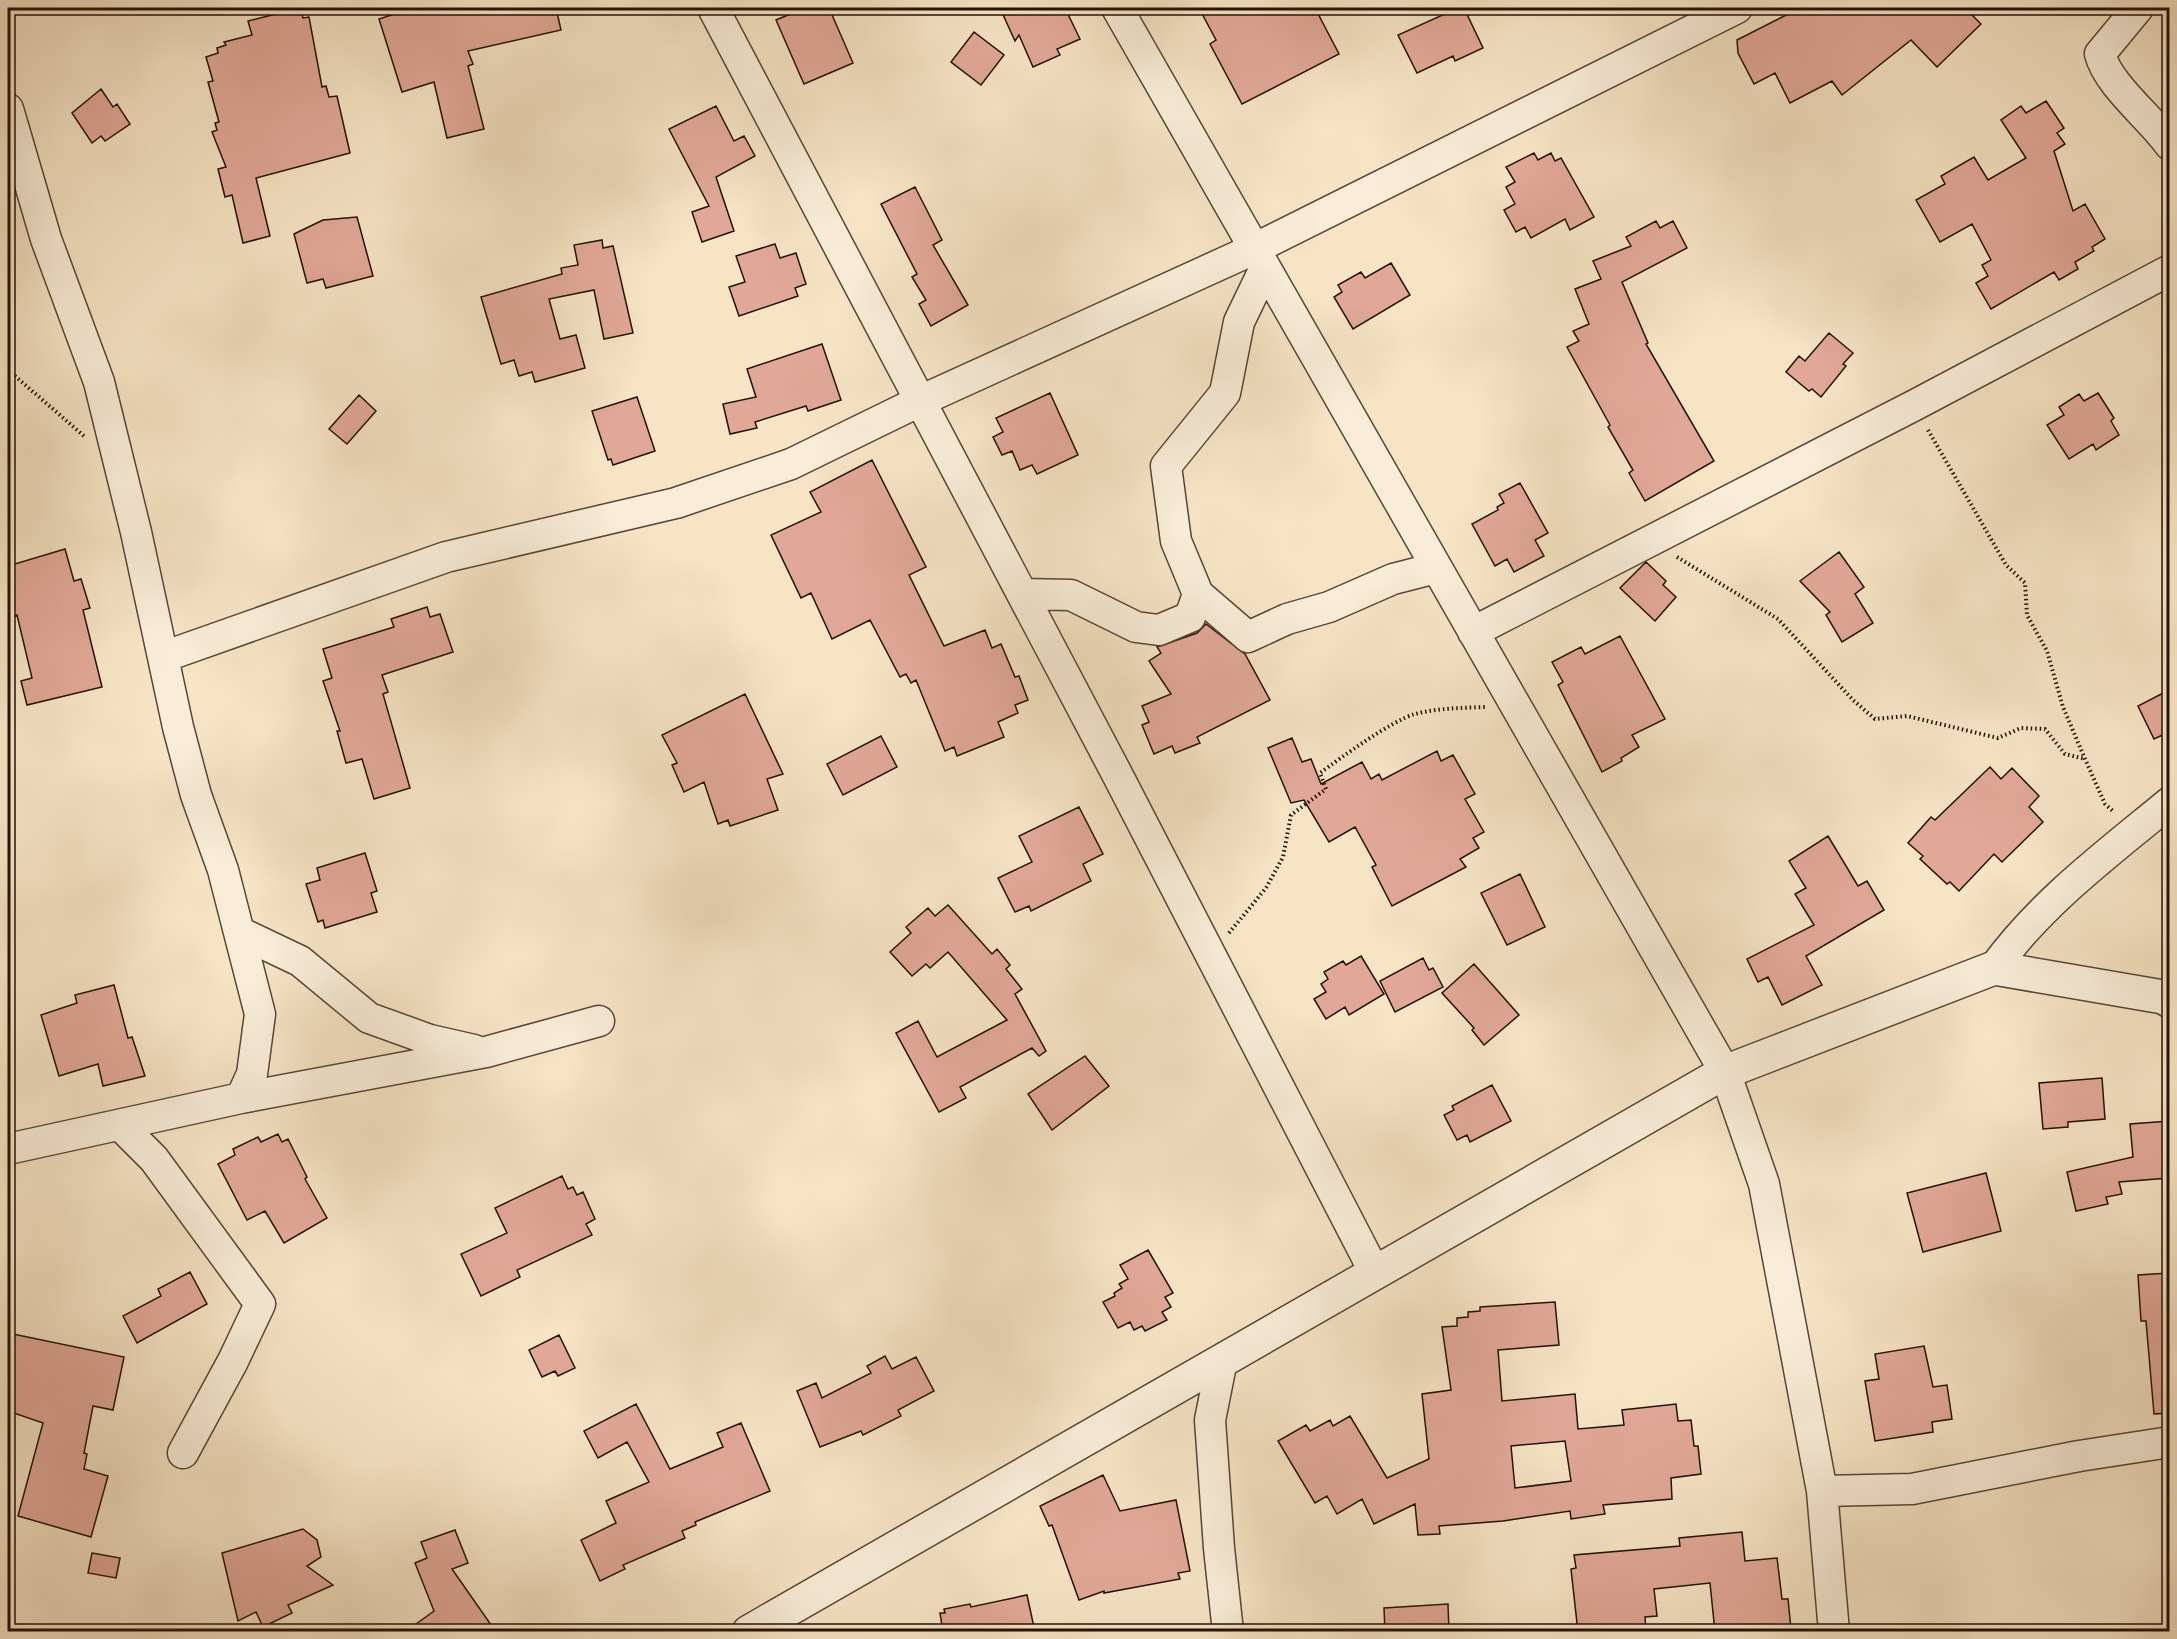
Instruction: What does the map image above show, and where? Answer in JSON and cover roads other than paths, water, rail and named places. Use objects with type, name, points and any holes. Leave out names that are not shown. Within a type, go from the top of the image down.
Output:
[{"type":"street","points":[[713,8],[1211,955],[1374,1273]]},
{"type":"street","points":[[1117,8],[1725,1072],[1764,1184],[1822,1491],[1834,1632]]},
{"type":"street","points":[[163,657],[446,557],[676,503],[791,464],[920,401],[1260,259],[1737,8]]},
{"type":"street","points":[[2138,8],[2100,54],[2104,69],[2156,126],[2169,145]]},
{"type":"street","points":[[8,114],[46,239],[99,382],[187,761],[223,870],[260,1014],[252,1074],[241,1098]]},
{"type":"street","points":[[1260,259],[1239,322],[1225,393],[1166,466],[1176,541],[1198,594],[1248,638],[1287,619],[1329,607],[1394,579],[1436,568]]},
{"type":"street","points":[[1473,632],[1915,405],[2169,270]]},
{"type":"street","points":[[1022,594],[1071,595],[1136,627],[1159,630],[1190,617],[1198,594]]},
{"type":"street","points":[[749,1632],[1725,1072],[1994,968],[2028,925],[2069,885],[2169,802]]},
{"type":"street","points":[[239,932],[300,961],[369,1018],[430,1040],[486,1052]]},
{"type":"street","points":[[1994,968],[2163,997],[2169,1001]]},
{"type":"street","points":[[8,1149],[122,1126],[241,1098],[486,1052],[599,1021]]},
{"type":"street","points":[[122,1126],[154,1159],[260,1304],[233,1361],[183,1453]]},
{"type":"street","points":[[1222,1360],[1210,1420],[1219,1548],[1228,1632]]},
{"type":"street","points":[[1822,1491],[1912,1489],[2079,1456],[2169,1442]]}]
